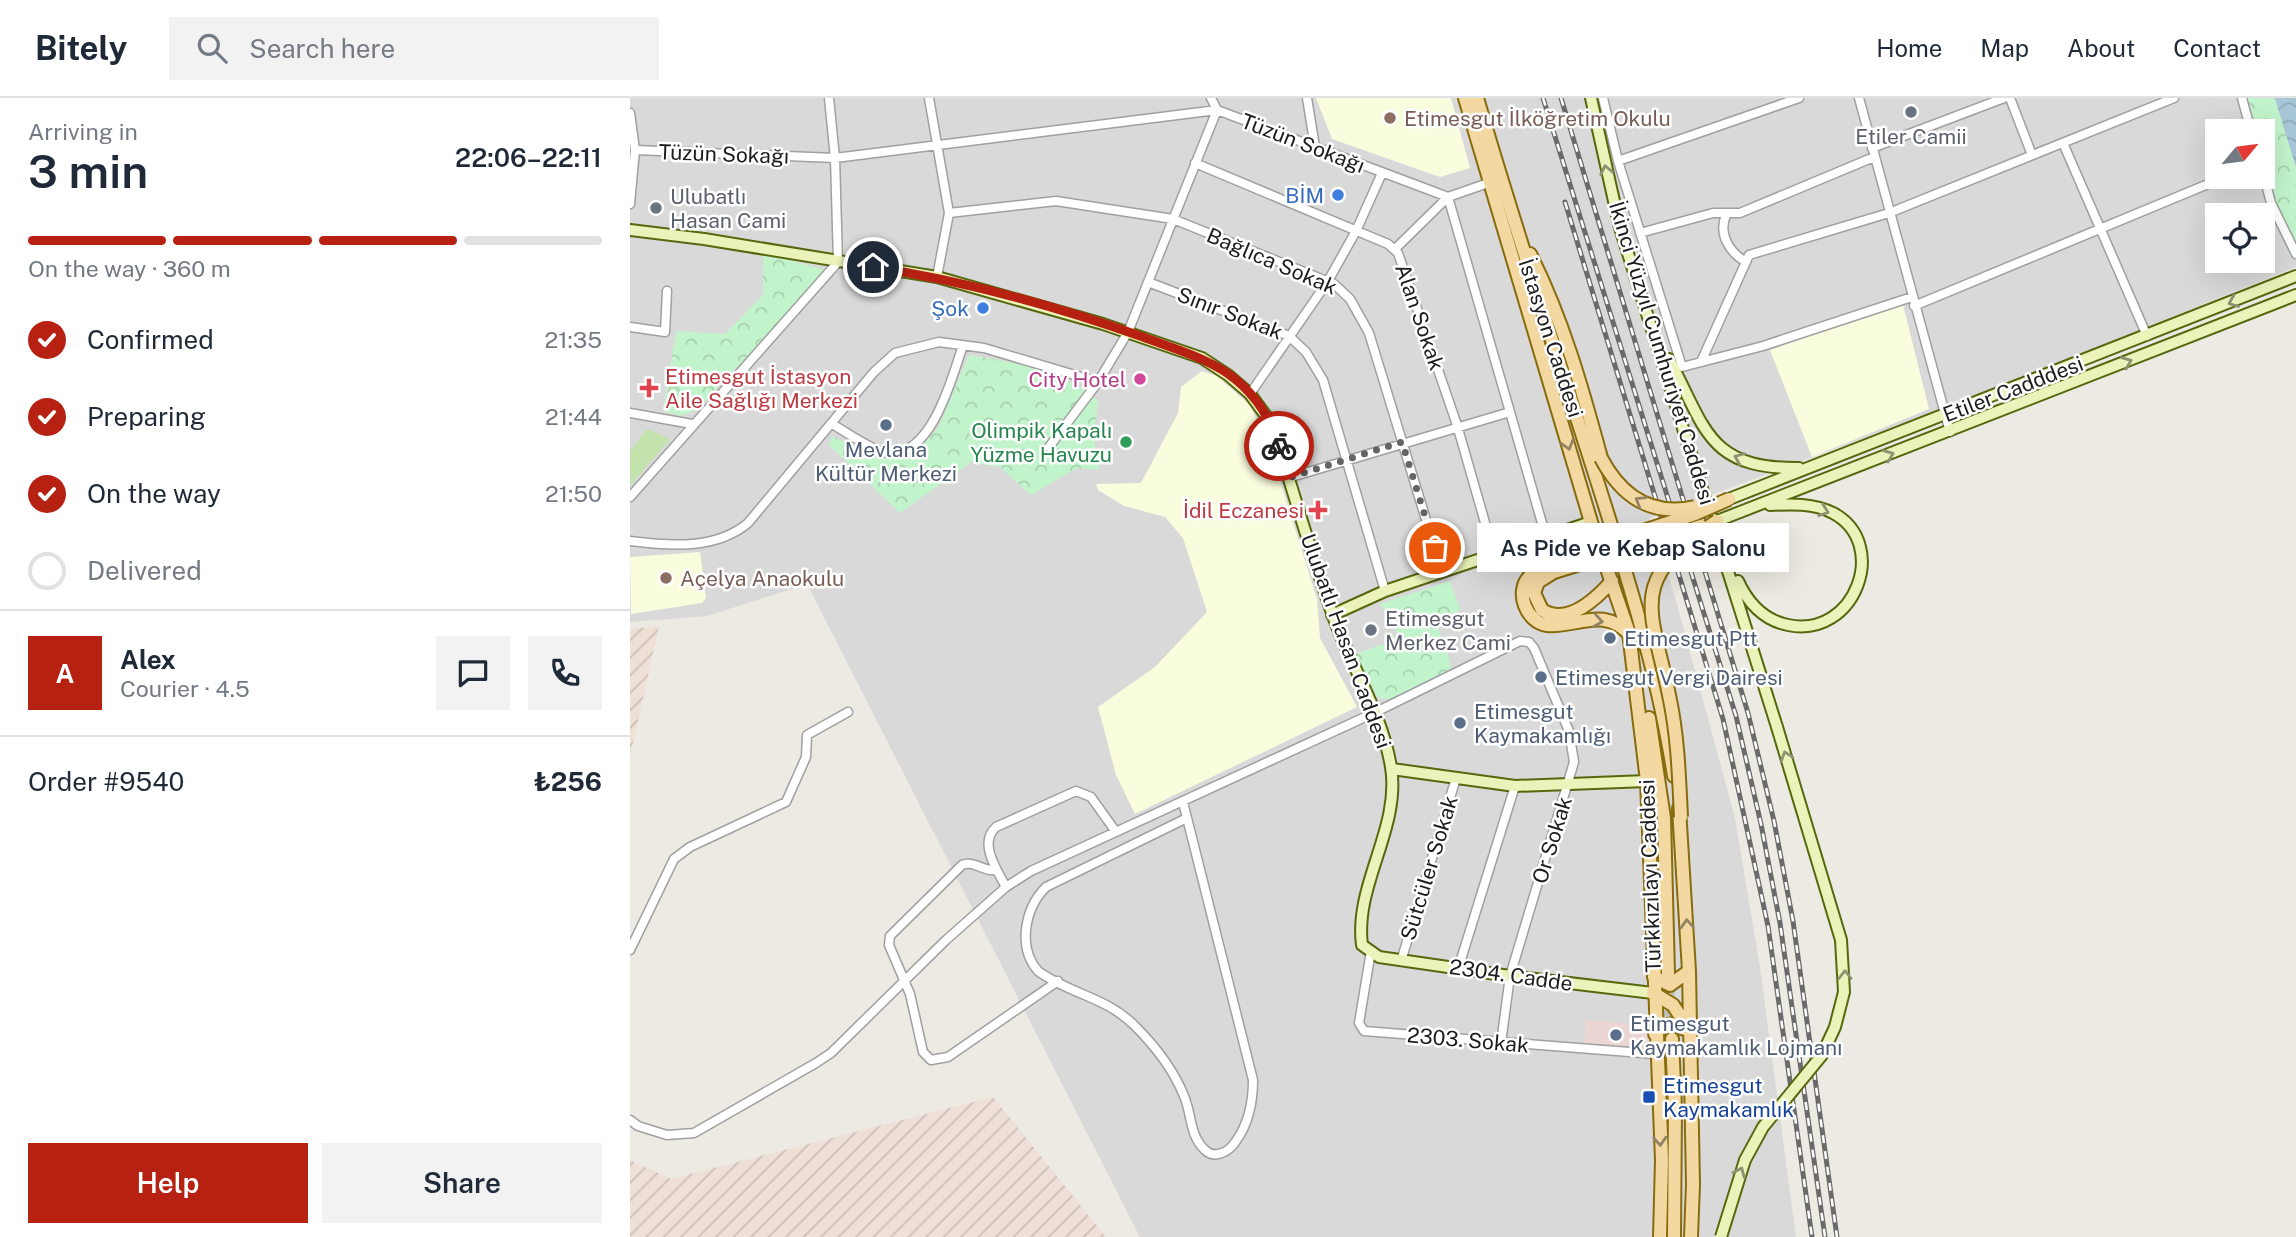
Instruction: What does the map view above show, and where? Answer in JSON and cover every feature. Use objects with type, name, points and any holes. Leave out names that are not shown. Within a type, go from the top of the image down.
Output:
[{"type":"main road","name":"İstasyon Caddesi","points":[[1465,98],[1591,522]]},
{"type":"main road","name":"İstasyon Caddesi","points":[[1477,98],[1628,577]]},
{"type":"main road","name":"İkinci Yüzyıl Cumhuriyet Caddesi","points":[[1591,98],[1620,228],[1721,542],[1841,940],[1844,992],[1835,1027],[1822,1055],[1763,1127],[1745,1160],[1721,1237]]},
{"type":"main road","points":[[1512,216],[1554,302],[1573,355],[1601,458],[1620,486],[1649,508],[1678,511],[1729,499]]},
{"type":"main road","name":"Ulubatlı Hasan Caddesi","points":[[630,230],[704,239],[937,277],[1128,332],[1202,358],[1228,374],[1250,394],[1272,424],[1332,615],[1376,712],[1392,769],[1389,816],[1359,926],[1362,945],[1371,951]]},
{"type":"main road","name":"Etiler Cadddesi","points":[[1729,499],[2296,276]]},
{"type":"main road","points":[[1494,554],[1522,563],[1553,566],[1717,522],[2296,295]]},
{"type":"main road","points":[[1655,334],[1705,432],[1737,458],[1769,468],[1805,468]]},
{"type":"main road","points":[[1668,974],[1664,818],[1644,687],[1629,633],[1607,621],[1583,618],[1545,625],[1533,618],[1522,596],[1526,580],[1553,566],[1729,499]]},
{"type":"main road","points":[[1721,542],[1743,592],[1759,613],[1778,623],[1798,627],[1822,622],[1847,606],[1855,595],[1862,570],[1856,541],[1849,527],[1831,512],[1805,505],[1757,506]]},
{"type":"main road","points":[[1332,615],[1385,591],[1591,522]]},
{"type":"main road","name":"Türkkızılayı Caddesi","points":[[1591,522],[1629,633],[1647,781],[1655,1054],[1662,1160],[1660,1237]]},
{"type":"main road","points":[[1681,817],[1679,752],[1670,699],[1653,633],[1652,596],[1668,559],[1688,540],[1717,522]]},
{"type":"main road","points":[[1553,566],[1538,582],[1534,593],[1542,610],[1553,615],[1581,608],[1601,594],[1612,581]]},
{"type":"main road","name":"Türkkızılayı Caddesi","points":[[1628,577],[1662,700],[1681,817],[1689,971],[1691,1237]]},
{"type":"main road","points":[[1392,769],[1515,786],[1647,781]]},
{"type":"main road","name":"2304. Cadde","points":[[1371,951],[1379,957],[1402,958],[1458,969],[1653,993]]},
{"type":"main road","points":[[1654,977],[1670,985],[1689,971]]},
{"type":"main road","points":[[1653,993],[1673,1005],[1690,1031]]},
{"type":"main road","points":[[1655,1034],[1661,1028],[1672,1024],[1690,1031]]},
{"type":"main road","points":[[1672,1039],[1675,1107],[1674,1237]]},
{"type":"street","points":[[630,497],[838,262],[835,158],[829,98]]},
{"type":"street","points":[[929,98],[949,213],[937,277]]},
{"type":"street","points":[[1049,447],[1098,382],[1128,332],[1217,110],[1211,98]]},
{"type":"street","points":[[1307,98],[1315,147]]},
{"type":"street","points":[[1603,98],[1618,161],[1682,367],[1913,301],[2205,185]]},
{"type":"street","points":[[1618,161],[1799,98]]},
{"type":"street","points":[[1858,98],[1950,432]]},
{"type":"street","points":[[1640,233],[1713,213],[1740,213],[1873,152],[2004,98]]},
{"type":"street","points":[[2010,98],[2032,155]]},
{"type":"street","points":[[2242,98],[2248,119]]},
{"type":"street","points":[[1701,362],[1749,254],[1889,213],[2171,99]]},
{"type":"street","name":"Tüzün Sokağı","points":[[635,150],[835,158],[1217,110],[1448,197]]},
{"type":"street","points":[[630,113],[635,150],[630,204]]},
{"type":"street","points":[[2063,143],[2147,336]]},
{"type":"street","name":"Alan Sokak","points":[[1195,163],[1395,249],[1403,261],[1457,425],[1494,554]]},
{"type":"street","points":[[1250,394],[1328,281],[1356,231],[1382,173]]},
{"type":"street","points":[[1395,249],[1448,197],[1491,182]]},
{"type":"street","points":[[2267,189],[2271,203],[2296,254]]},
{"type":"street","points":[[1448,197],[1546,537]]},
{"type":"street","name":"Bağlıca Sokak","points":[[949,213],[1056,201],[1173,219],[1328,281],[1346,293],[1364,321],[1443,572]]},
{"type":"street","points":[[1726,215],[1722,225],[1725,239],[1736,256],[1746,262]]},
{"type":"street","name":"Sınır Sokak","points":[[1148,282],[1289,336],[1306,352],[1323,380],[1385,591]]},
{"type":"street","points":[[630,327],[665,331],[667,291]]},
{"type":"street","points":[[630,541],[677,546],[733,536],[748,523],[874,372],[895,353],[939,342],[963,345],[1036,361],[1084,380],[1098,382]]},
{"type":"street","points":[[832,424],[886,454],[904,452],[930,429],[963,345]]},
{"type":"street","points":[[1288,478],[1457,425],[1510,412]]},
{"type":"street","points":[[630,413],[692,424]]},
{"type":"street","name":"Or Sokak","points":[[1376,712],[1520,641],[1529,642],[1534,648],[1569,730],[1574,762],[1570,783],[1510,976],[1501,1043]]},
{"type":"street","points":[[630,950],[674,859],[690,847],[786,802],[806,757],[807,735],[848,712]]},
{"type":"street","points":[[630,1120],[638,1126],[667,1135],[704,1129],[831,1053],[904,980],[1006,887],[1031,871],[1376,712]]},
{"type":"street","name":"Sütcüler Sokak","points":[[1402,958],[1456,778]]},
{"type":"street","points":[[1458,969],[1515,786]]},
{"type":"street","points":[[1006,887],[996,870],[988,840],[993,829],[1072,791],[1091,797],[1116,832]]},
{"type":"street","points":[[1183,802],[1252,1072],[1251,1106],[1245,1125],[1232,1146],[1215,1154],[1205,1150],[1194,1135],[1184,1095],[1145,1037],[1110,1004],[1038,971],[1027,951],[1030,915],[1041,892],[1060,878],[1187,818]]},
{"type":"street","points":[[996,870],[987,870],[972,863],[962,865],[891,932],[890,944],[904,980],[923,1052],[935,1060],[953,1054],[1058,981]]},
{"type":"street","name":"2303. Sokak","points":[[1371,951],[1359,1023],[1362,1030],[1655,1054]]},
{"type":"shaded area","points":[[630,98],[2296,98],[2296,267],[1952,405],[1649,518],[1675,597],[1735,818],[1760,967],[1796,1237],[1140,1237],[807,584],[707,616],[630,622]]},
{"type":"shaded area","name":"Etimesgut İlköğretim Okulu","points":[[1316,98],[1451,98],[1470,168],[1440,177],[1332,139]]},
{"type":"shaded area","points":[[1903,305],[1929,409],[1812,457],[1770,350]]},
{"type":"shaded area","points":[[1202,371],[1217,376],[1250,405],[1268,442],[1317,599],[1320,638],[1357,707],[1135,814],[1116,775],[1098,707],[1155,667],[1207,612],[1183,538],[1165,517],[1124,506],[1098,490],[1096,484],[1141,483],[1178,413],[1181,387]]},
{"type":"shaded area","name":"Açelya Anaokulu","points":[[700,552],[706,598],[702,603],[631,614],[630,557]]},
{"type":"shaded area","points":[[659,626],[630,757],[630,629]]},
{"type":"shaded area","name":"Etimesgut Kaymakamlık Lojmanı","points":[[1586,1020],[1648,1025],[1647,1047],[1584,1046]]},
{"type":"shaded area","points":[[993,1097],[1106,1237],[630,1237],[630,1160],[671,1179]]},
{"type":"green space","points":[[2247,98],[2274,98],[2296,167],[2296,256],[2290,256],[2277,219],[2273,189],[2275,119],[2253,119]]},
{"type":"green space","points":[[763,253],[829,271],[695,411],[680,416],[663,411],[676,331],[725,334],[763,295]]},
{"type":"green space","points":[[969,355],[1037,369],[1069,382],[1098,400],[1094,439],[1099,470],[1077,468],[1031,495],[1000,467],[971,462],[900,513],[829,445],[832,436],[883,458],[912,455],[938,428]]},
{"type":"green space","points":[[647,429],[670,439],[630,486],[630,452]]},
{"type":"green space","points":[[1450,581],[1460,610],[1435,620],[1452,668],[1390,699],[1378,698],[1356,654],[1400,638],[1380,604]]},
{"type":"water","points":[[2274,98],[2296,98],[2296,167],[2276,102]]},
{"type":"tunnel","points":[[1668,974],[1671,1033]]},
{"type":"railway","points":[[1543,98],[1736,716],[1780,923],[1825,1237]]},
{"type":"railway","points":[[1561,98],[1748,713],[1774,821],[1793,921],[1837,1237]]},
{"type":"railway","points":[[1565,202],[1723,719],[1768,926],[1812,1237]]},
{"type":"way so far","points":[[1279,446],[1288,478],[1402,442],[1435,548]]},
{"type":"place","name":"Etiler Camii","points":[[1911,112]]},
{"type":"place","name":"Etimesgut İlköğretim Okulu","points":[[1390,118]]},
{"type":"place","name":"BİM","points":[[1338,195]]},
{"type":"place","name":"Ulubatlı Hasan Cami","points":[[656,208]]},
{"type":"place","name":"Şok","points":[[983,308]]},
{"type":"place","name":"City Hotel","points":[[1140,379]]},
{"type":"place","name":"Etimesgut İstasyon Aile Sağlığı Merkezi","points":[[649,388]]},
{"type":"place","name":"Mevlana Kültür Merkezi","points":[[886,425]]},
{"type":"place","name":"Olimpik Kapalı Yüzme Havuzu","points":[[1126,442]]},
{"type":"place","name":"İdil Eczanesi","points":[[1318,510]]},
{"type":"place","name":"As Pide ve Kebap Salonu","points":[[1435,548]]},
{"type":"place","name":"Açelya Anaokulu","points":[[666,578]]},
{"type":"place","name":"Etimesgut Merkez Cami","points":[[1371,630]]},
{"type":"place","name":"Etimesgut Ptt","points":[[1610,638]]},
{"type":"place","name":"Etimesgut Vergi Dairesi","points":[[1541,677]]},
{"type":"place","name":"Etimesgut Kaymakamlığı","points":[[1460,723]]},
{"type":"place","name":"Etimesgut Kaymakamlık Lojmanı","points":[[1616,1035]]},
{"type":"place","name":"Etimesgut Kaymakamlık","points":[[1649,1097]]},
{"type":"route","points":[[873,267],[937,277],[1103,324],[1202,358],[1228,374],[1256,400],[1272,424],[1279,446]]}]
